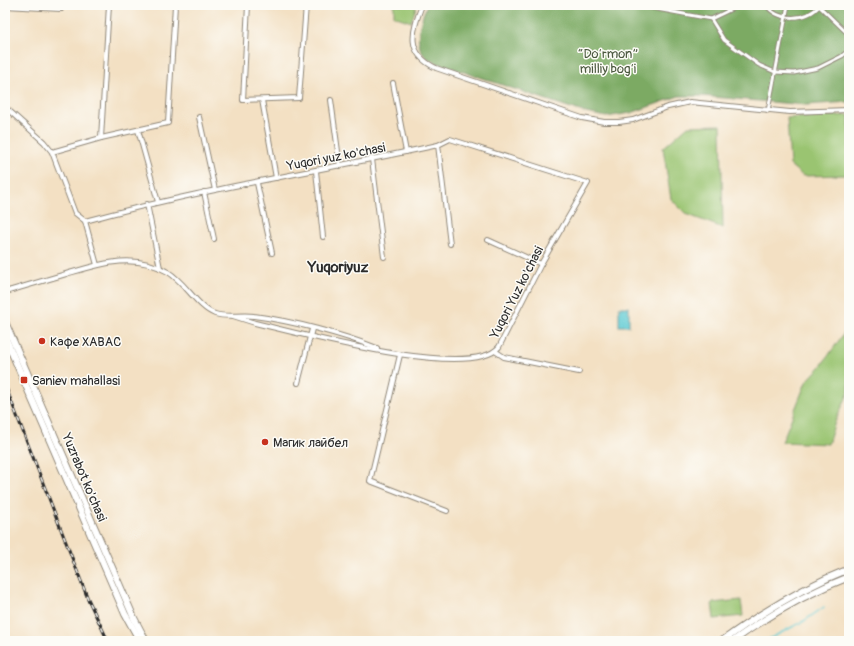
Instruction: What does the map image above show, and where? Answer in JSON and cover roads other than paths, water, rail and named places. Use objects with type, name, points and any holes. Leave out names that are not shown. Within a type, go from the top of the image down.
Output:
[{"type":"main road","name":"Yuzrabot ko'chasi","points":[[5,322],[25,374],[125,614],[140,641]]},
{"type":"main road","name":"Yuzrabot ko'chasi","points":[[5,337],[25,374],[134,618],[146,641]]},
{"type":"main road","points":[[733,641],[752,624],[801,590],[849,569]]},
{"type":"main road","points":[[722,641],[792,603],[849,577]]},
{"type":"street","points":[[101,138],[109,5]]},
{"type":"street","points":[[52,152],[101,138],[168,123],[175,5]]},
{"type":"street","points":[[248,5],[243,100],[299,98],[306,5]]},
{"type":"street","points":[[422,5],[414,28],[413,41],[418,55],[426,62],[436,68],[582,118],[604,122],[633,120],[668,107],[690,102],[768,111],[809,112],[849,110]]},
{"type":"street","points":[[637,5],[711,18],[740,5]]},
{"type":"street","points":[[766,5],[768,8],[786,17],[798,17],[809,14],[819,5],[849,35]]},
{"type":"street","points":[[768,111],[788,5]]},
{"type":"street","points":[[5,6],[61,9]]},
{"type":"street","points":[[711,18],[724,40],[753,61],[775,72],[794,73],[818,68],[842,56],[849,50]]},
{"type":"street","points":[[393,83],[406,152]]},
{"type":"street","points":[[262,100],[276,178]]},
{"type":"street","points":[[330,100],[340,166]]},
{"type":"street","points":[[5,107],[44,142],[52,152],[75,213],[85,221],[97,265]]},
{"type":"street","points":[[199,117],[215,190]]},
{"type":"street","points":[[138,130],[158,202]]},
{"type":"street","name":"Yuqori yuz ko'chasi","points":[[85,221],[147,204],[406,152],[438,145],[451,139],[588,183]]},
{"type":"street","points":[[438,145],[450,244]]},
{"type":"street","points":[[372,159],[384,257]]},
{"type":"street","points":[[316,171],[323,237]]},
{"type":"street","points":[[257,183],[272,253]]},
{"type":"street","name":"Yuqori Yuz ko'chasi","points":[[233,316],[255,323],[358,347],[400,354],[451,360],[485,356],[500,347],[541,264],[588,183]]},
{"type":"street","points":[[204,192],[214,239]]},
{"type":"street","points":[[147,204],[160,268]]},
{"type":"street","points":[[488,240],[541,264]]},
{"type":"street","name":"Yuqori Yuz ko'chasi","points":[[5,292],[97,265],[132,261],[148,263],[174,276],[204,307],[215,314],[254,316],[363,342],[382,350]]},
{"type":"street","points":[[298,383],[312,329]]},
{"type":"street","points":[[495,351],[504,357],[579,372]]},
{"type":"street","points":[[400,354],[370,481],[447,511]]},
{"type":"water","points":[[619,307],[629,307],[629,326],[619,326]]},
{"type":"waterway","points":[[765,641],[804,621],[824,607]]},
{"type":"railway","points":[[5,385],[88,599],[108,641]]},
{"type":"place","name":"Кафе ХАВАС","points":[[42,341]]},
{"type":"place","name":"Saniev mahallasi","points":[[24,380]]},
{"type":"place","name":"Магик лайбел","points":[[265,442]]},
{"type":"district","name":"Yuqoriyuz","points":[[338,267]]},
{"type":"park label","name":"“Do‘rmon” milliy bog‘i","points":[[608,60]]}]
